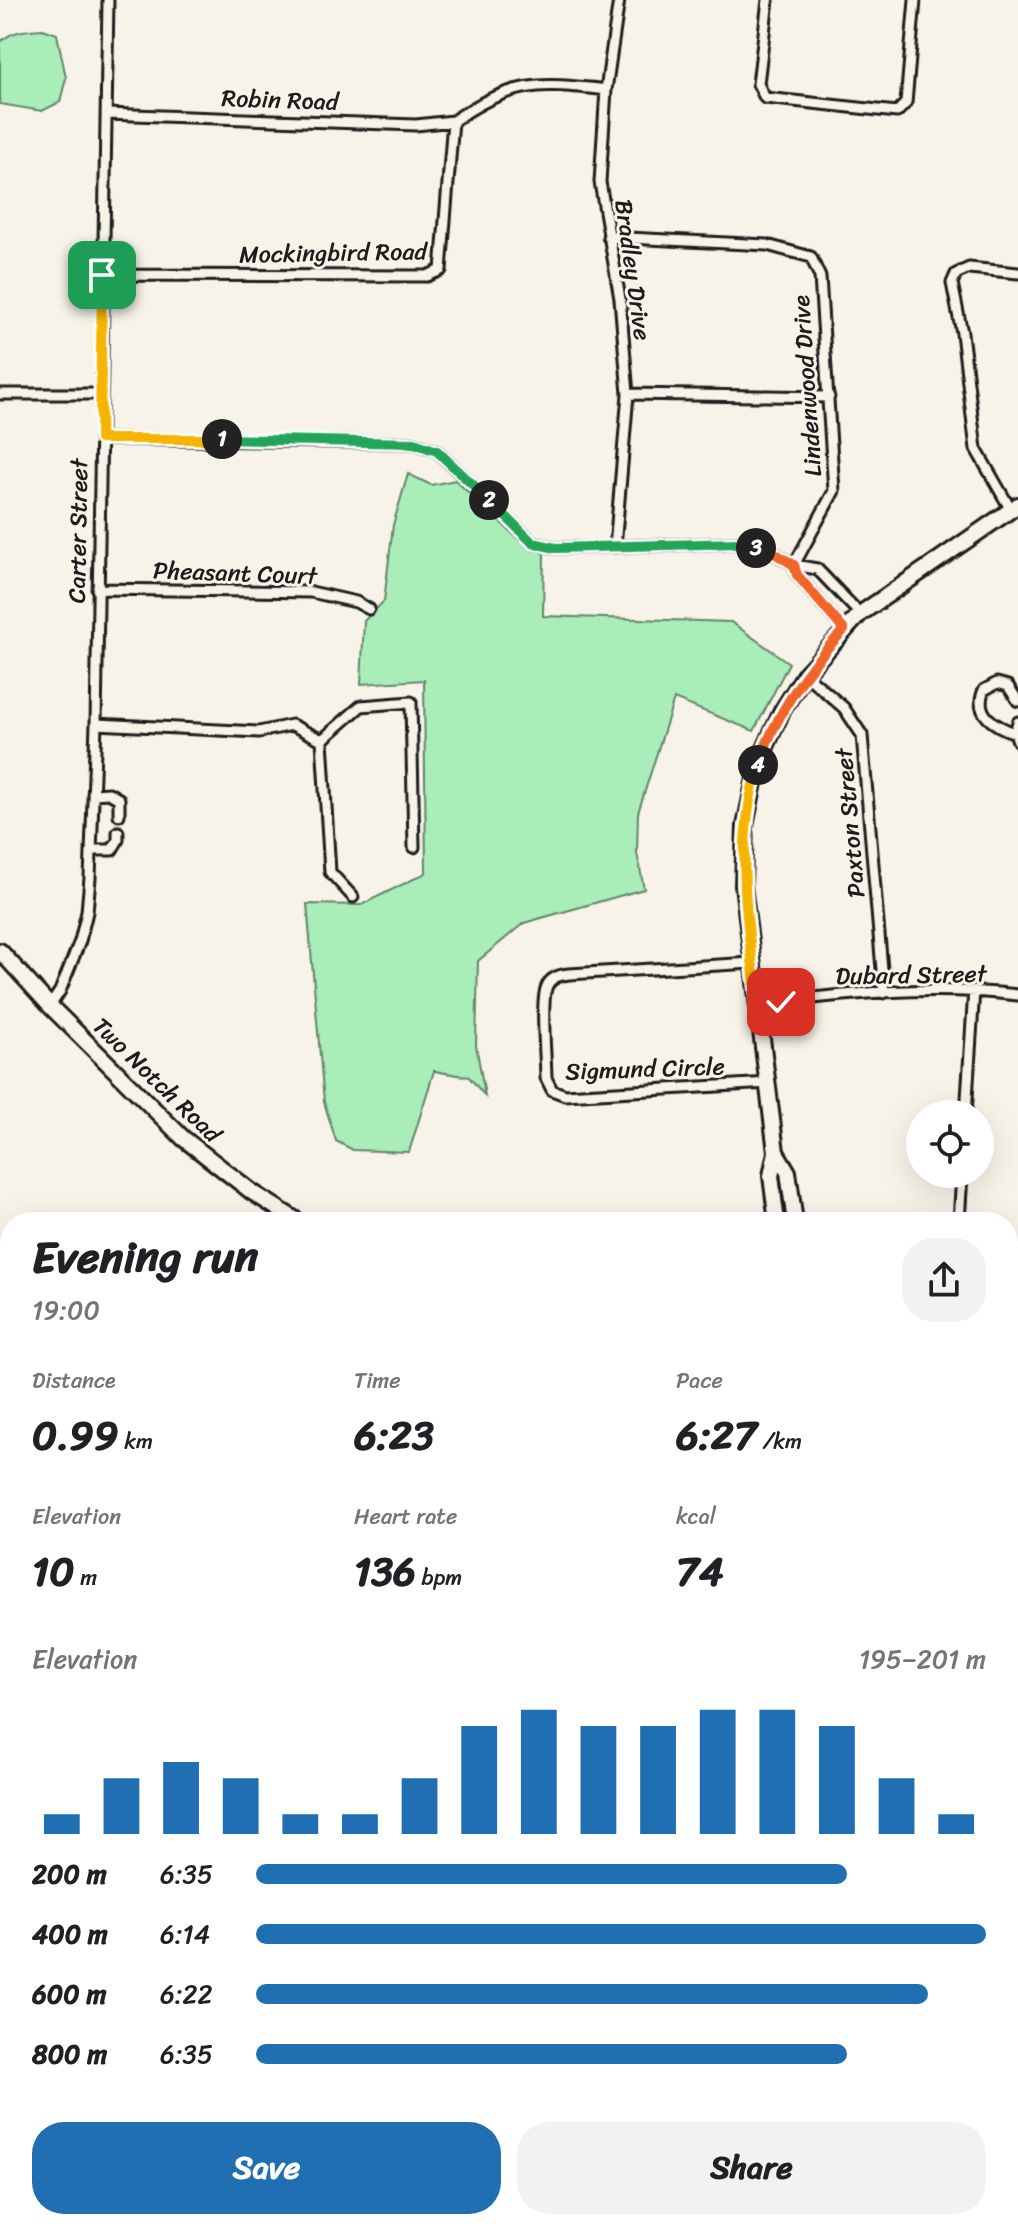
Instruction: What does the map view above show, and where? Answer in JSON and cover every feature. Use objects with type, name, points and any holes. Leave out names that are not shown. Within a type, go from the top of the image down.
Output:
[{"type":"main road","points":[[776,1212],[771,1176],[776,1152],[743,885],[743,845],[748,805],[765,746],[805,674],[860,614],[1014,507]]},
{"type":"main road","name":"Two Notch Road","points":[[0,951],[50,1006],[198,1152],[279,1212]]},
{"type":"main road","points":[[776,1152],[788,1172],[794,1212]]},
{"type":"street","name":"Carter Street","points":[[50,1006],[60,991],[80,941],[87,912],[91,850],[96,724],[108,0]]},
{"type":"street","name":"Bradley Drive","points":[[615,547],[628,394],[620,299],[600,182],[606,90],[619,0]]},
{"type":"street","points":[[768,0],[758,84],[765,98],[897,112],[906,103],[915,0]]},
{"type":"street","points":[[453,121],[482,101],[514,88],[560,85],[606,90]]},
{"type":"street","name":"Robin Road","points":[[106,114],[416,125],[453,121]]},
{"type":"street","name":"Mockingbird Road","points":[[102,275],[427,276],[441,270],[453,121]]},
{"type":"street","name":"Lindenwood Drive","points":[[608,237],[767,245],[811,257],[820,277],[834,491],[794,565]]},
{"type":"street","points":[[1014,507],[984,467],[976,449],[962,333],[952,283],[956,274],[969,268],[1018,273]]},
{"type":"street","points":[[0,394],[101,394]]},
{"type":"street","points":[[628,394],[829,397]]},
{"type":"street","points":[[100,439],[414,443],[437,451],[533,543],[556,548],[739,543],[776,554],[794,565],[817,569],[860,614]]},
{"type":"street","points":[[794,565],[797,575],[844,630]]},
{"type":"street","name":"Pheasant Court","points":[[97,589],[311,592],[356,602],[369,609]]},
{"type":"street","name":"Paxton Street","points":[[805,674],[844,708],[862,735],[884,993]]},
{"type":"street","points":[[1018,701],[1008,686],[997,683],[988,686],[981,700],[992,724],[1016,737],[1018,722]]},
{"type":"street","points":[[322,740],[361,706],[411,702],[414,847]]},
{"type":"street","points":[[96,724],[259,732],[292,725],[322,740]]},
{"type":"street","points":[[322,740],[330,872],[353,897]]},
{"type":"street","points":[[93,794],[109,793],[119,799],[119,815]]},
{"type":"street","points":[[91,850],[112,850],[118,840],[118,832]]},
{"type":"street","name":"Sigmund Circle","points":[[752,963],[569,974],[553,978],[544,996],[546,1078],[552,1090],[565,1095],[769,1083]]},
{"type":"street","points":[[967,1100],[974,990]]},
{"type":"street","name":"Dubard Street","points":[[758,1005],[884,993],[974,990],[1018,995]]},
{"type":"street","points":[[960,1212],[961,1188]]},
{"type":"green space","points":[[43,29],[57,34],[66,78],[60,102],[42,111],[0,104],[0,43],[14,33]]},
{"type":"green space","points":[[408,474],[431,485],[455,480],[516,537],[544,554],[543,616],[731,622],[789,663],[754,731],[674,699],[638,813],[637,853],[644,889],[524,923],[478,961],[476,1045],[485,1096],[469,1077],[434,1071],[409,1152],[353,1150],[336,1141],[324,1102],[307,904],[361,905],[426,873],[424,680],[361,684],[364,621],[384,601],[393,525]]},
{"type":"tunnel","points":[[118,832],[119,815]]},
{"type":"route","points":[[102,275],[100,439],[414,443],[437,451],[533,543],[556,548],[739,543],[776,554],[794,565],[797,575],[844,630],[805,674],[782,711],[758,764],[748,805],[743,845],[743,885],[758,1005],[781,1002]]}]
